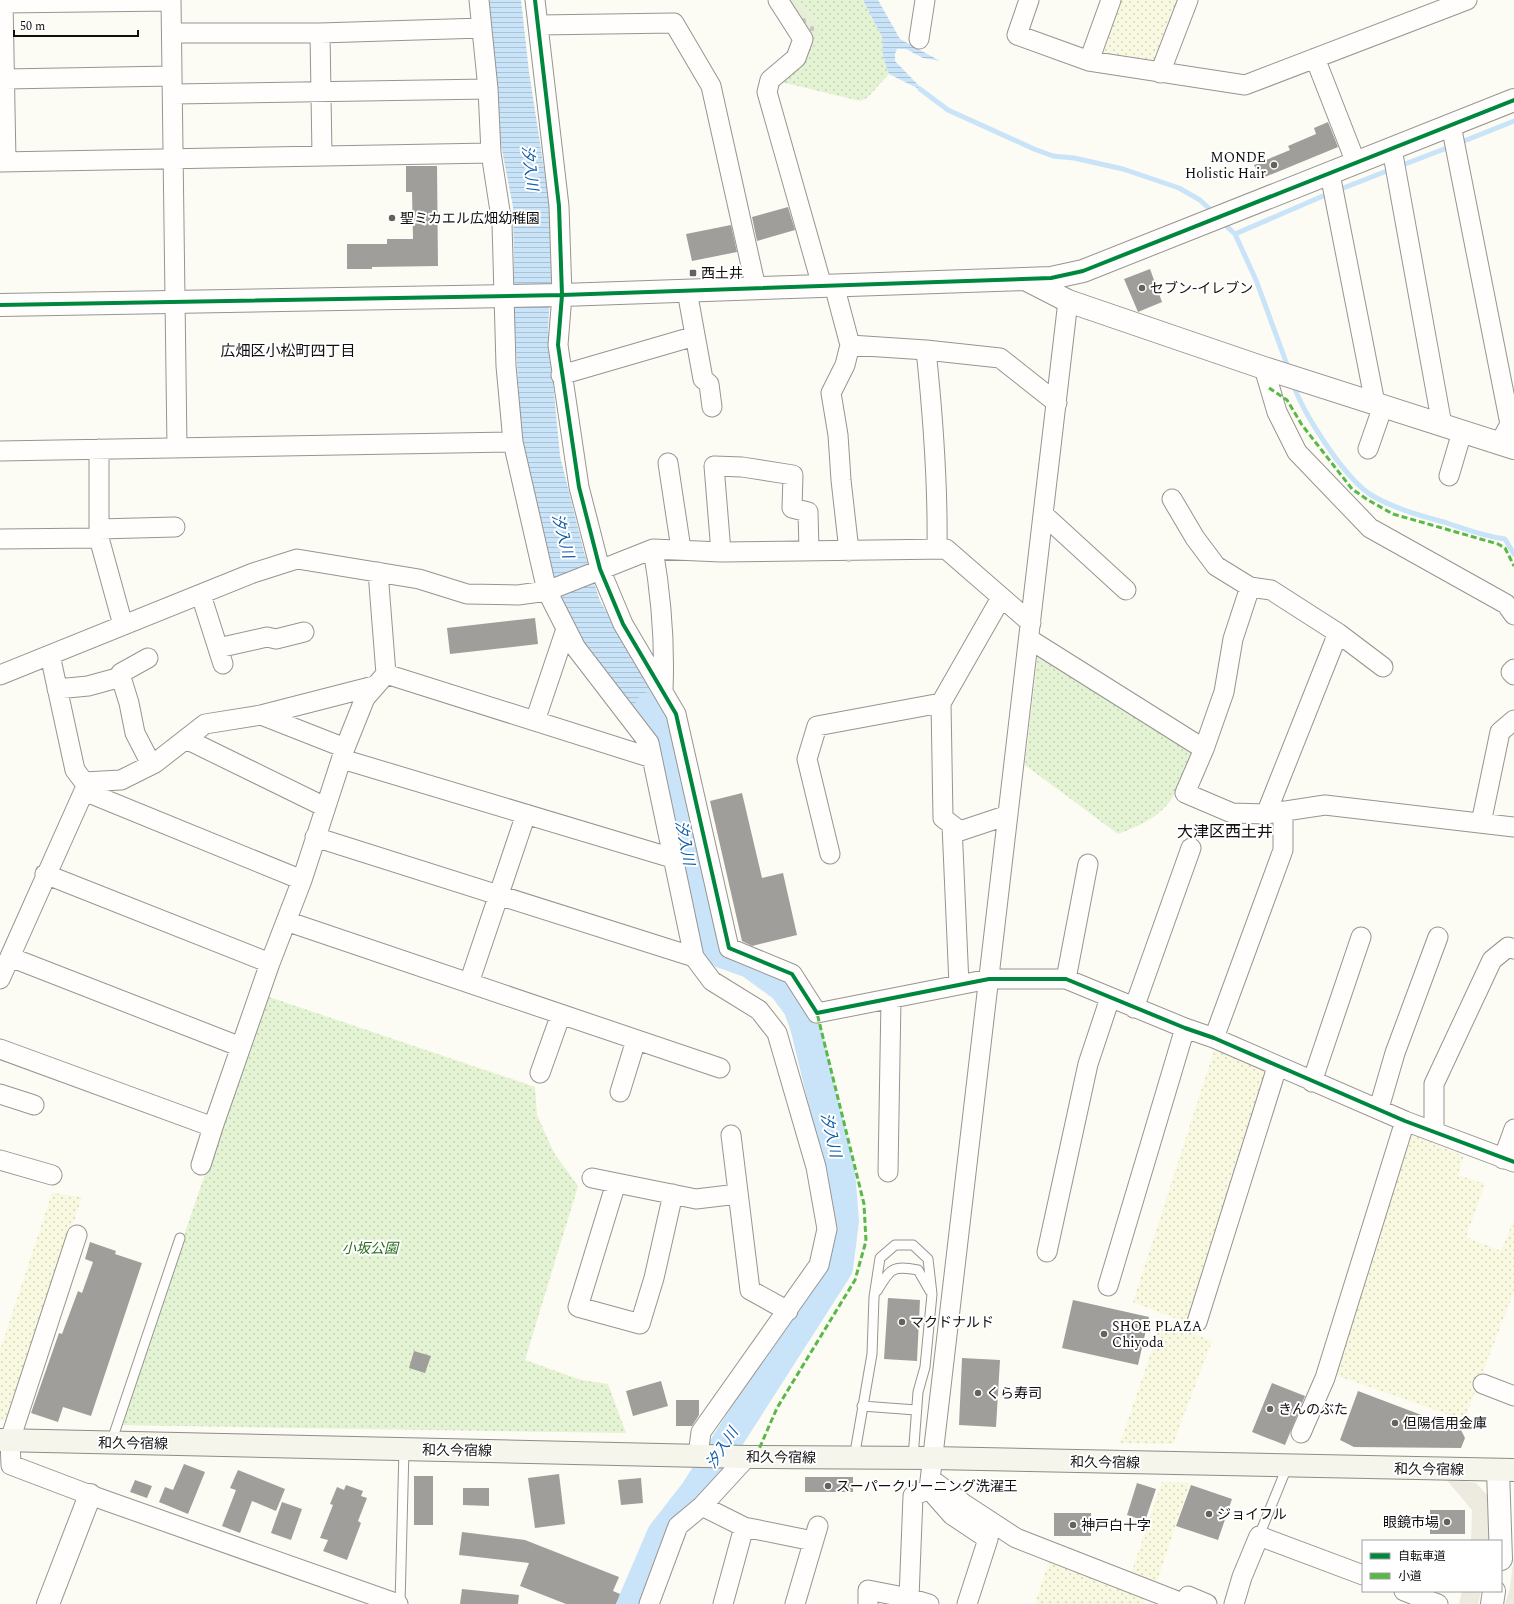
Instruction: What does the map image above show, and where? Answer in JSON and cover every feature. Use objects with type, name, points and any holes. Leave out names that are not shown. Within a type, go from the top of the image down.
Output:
[{"type":"main road","name":"和久今宿線","points":[[5,1440],[854,1458],[926,1471],[1287,1467],[1506,1470]]},
{"type":"street","points":[[177,448],[176,302],[174,160],[173,85],[171,0],[3,2],[5,79],[3,162],[174,160],[491,153]]},
{"type":"street","points":[[479,0],[488,88],[491,153],[502,224],[506,366],[513,442],[547,591],[576,648],[649,743],[694,957],[712,981],[759,1010],[777,1033],[816,1167],[827,1229],[819,1265],[788,1311],[701,1432],[698,1455]]},
{"type":"street","points":[[535,0],[559,206],[562,295],[558,344],[579,487],[600,569],[623,624],[676,714],[729,948],[792,974],[817,1013],[989,978],[1066,979],[1134,1008],[1214,1038],[1312,1082],[1379,1108],[1404,1121],[1508,1161],[1514,1129]]},
{"type":"street","points":[[778,0],[803,39],[796,58],[768,86],[828,285],[850,345],[845,365],[831,393],[838,435],[841,480],[849,551]]},
{"type":"street","points":[[1029,0],[1017,35],[1089,61],[1245,86],[1467,0]]},
{"type":"street","points":[[1089,61],[1111,0]]},
{"type":"street","points":[[1160,73],[1188,0]]},
{"type":"street","points":[[918,39],[929,10]]},
{"type":"street","points":[[539,25],[674,23],[711,86],[756,288]]},
{"type":"street","points":[[172,33],[320,33],[482,28]]},
{"type":"street","points":[[320,33],[322,156]]},
{"type":"street","points":[[1315,58],[1356,163]]},
{"type":"street","points":[[5,79],[321,91],[488,88]]},
{"type":"street","points":[[0,305],[562,295],[828,285],[1027,280],[1062,276],[1083,271],[1332,188],[1356,163],[1394,164],[1453,140],[1514,100]]},
{"type":"street","points":[[1027,280],[1068,301],[1264,368],[1506,446],[1510,424],[1453,140]]},
{"type":"street","points":[[1394,164],[1452,429],[1449,476]]},
{"type":"street","points":[[1332,188],[1379,404],[1368,449]]},
{"type":"street","points":[[687,291],[703,378],[710,384],[712,407]]},
{"type":"street","points":[[909,1598],[913,1496],[926,1471],[989,978],[1068,301]]},
{"type":"street","points":[[562,375],[695,336]]},
{"type":"street","points":[[850,345],[926,350],[1000,358],[1057,403]]},
{"type":"street","points":[[926,350],[934,429],[938,508],[937,549]]},
{"type":"street","points":[[1264,368],[1277,412],[1297,452],[1370,528],[1506,604],[1514,615]]},
{"type":"street","points":[[0,451],[513,442]]},
{"type":"street","points":[[99,450],[99,533],[123,625]]},
{"type":"street","points":[[668,463],[681,549]]},
{"type":"street","points":[[722,552],[714,466],[742,467],[794,475],[792,508],[808,512],[809,550]]},
{"type":"street","points":[[1172,498],[1195,538],[1216,566],[1250,587],[1271,590],[1338,633],[1383,667]]},
{"type":"street","points":[[1044,515],[1126,590]]},
{"type":"street","points":[[0,539],[175,528]]},
{"type":"street","points":[[653,549],[660,591],[664,665],[663,690]]},
{"type":"street","points":[[0,675],[253,573],[297,559],[419,579],[467,594],[518,595],[547,591],[653,549],[681,549],[722,552],[946,549],[1001,598],[1030,631],[1204,749]]},
{"type":"street","points":[[201,1166],[270,963],[302,880],[325,807],[344,754],[365,698],[380,680],[378,572]]},
{"type":"street","points":[[1250,587],[1233,639],[1224,692],[1204,749],[1185,793],[1232,813],[1274,812],[1325,806],[1514,827]]},
{"type":"street","points":[[201,595],[220,656],[267,637],[276,639],[304,632]]},
{"type":"street","points":[[1001,598],[941,704],[943,818],[960,831],[1008,815]]},
{"type":"street","points":[[535,721],[566,629]]},
{"type":"street","points":[[1214,1038],[1283,850],[1274,812],[1338,633]]},
{"type":"street","points":[[50,655],[75,770],[84,787],[302,880]]},
{"type":"street","points":[[148,658],[121,673],[121,677],[129,703],[135,733],[151,764]]},
{"type":"street","points":[[1514,669],[1511,672],[1514,675]]},
{"type":"street","points":[[57,689],[88,686],[121,677]]},
{"type":"street","points":[[84,787],[121,780],[151,764],[205,724],[261,715],[380,680],[535,721],[652,758]]},
{"type":"street","points":[[830,854],[807,759],[817,726],[941,704]]},
{"type":"street","points":[[261,715],[344,754],[526,814],[672,858]]},
{"type":"street","points":[[1481,823],[1500,732],[1514,720]]},
{"type":"street","points":[[186,739],[325,807]]},
{"type":"street","points":[[0,979],[84,787]]},
{"type":"street","points":[[469,983],[526,814]]},
{"type":"street","points":[[952,825],[959,985]]},
{"type":"street","points":[[315,837],[694,957]]},
{"type":"street","points":[[1134,1008],[1191,848]]},
{"type":"street","points":[[1066,979],[1088,864]]},
{"type":"street","points":[[45,874],[270,963]]},
{"type":"street","points":[[286,921],[720,1068]]},
{"type":"street","points":[[1312,1082],[1361,937]]},
{"type":"street","points":[[1379,1108],[1395,1053],[1438,937]]},
{"type":"street","points":[[1434,1132],[1434,1084],[1492,960],[1508,948],[1514,949]]},
{"type":"street","points":[[10,958],[241,1047]]},
{"type":"street","points":[[1047,1252],[1088,1064],[1110,998]]},
{"type":"street","points":[[888,1172],[891,999]]},
{"type":"street","points":[[540,1073],[561,1014]]},
{"type":"street","points":[[1108,1286],[1185,1028]]},
{"type":"street","points":[[620,1092],[636,1040]]},
{"type":"street","points":[[0,1049],[213,1127]]},
{"type":"street","points":[[1197,1322],[1277,1067]]},
{"type":"street","points":[[0,1094],[34,1105]]},
{"type":"street","points":[[1301,1433],[1325,1378],[1404,1121]]},
{"type":"street","points":[[731,1135],[750,1290],[788,1311]]},
{"type":"street","points":[[0,1160],[52,1175]]},
{"type":"street","points":[[592,1178],[696,1199],[738,1194]]},
{"type":"street","points":[[616,1183],[578,1307],[640,1324],[654,1278],[673,1194]]},
{"type":"street","points":[[77,1235],[5,1440],[12,1465],[90,1495],[399,1604]]},
{"type":"street","points":[[1483,1384],[1514,1396]]},
{"type":"street","points":[[649,1604],[678,1526],[702,1506],[740,1456]]},
{"type":"street","points":[[1502,1541],[1506,1470]]},
{"type":"street","points":[[926,1471],[952,1515],[988,1539],[967,1604]]},
{"type":"street","points":[[926,1471],[964,1504],[1016,1538],[1185,1604],[1188,1596],[1207,1604]]},
{"type":"street","points":[[52,1603],[90,1495]]},
{"type":"street","points":[[702,1506],[744,1527],[816,1533],[795,1604]]},
{"type":"street","points":[[723,1604],[744,1527]]},
{"type":"street","points":[[1234,1604],[1242,1577],[1259,1536],[1362,1576]]},
{"type":"street","points":[[868,1604],[868,1590],[909,1598],[929,1604]]},
{"type":"street","points":[[1407,1592],[1438,1604]]},
{"type":"street","points":[[1492,1604],[1494,1592]]},
{"type":"lane","points":[[110,1443],[180,1238]]},
{"type":"lane","points":[[854,1458],[872,1354],[874,1297],[880,1258],[895,1245],[913,1245],[928,1259],[932,1294],[925,1367],[918,1392],[916,1410],[926,1471]]},
{"type":"lane","points":[[874,1297],[887,1274],[900,1267],[918,1270],[932,1294]]},
{"type":"lane","points":[[862,1406],[916,1410]]},
{"type":"lane","points":[[399,1604],[404,1449]]},
{"type":"lane","points":[[1259,1536],[1287,1467]]},
{"type":"green space","points":[[783,0],[795,0],[824,33],[808,40]]},
{"type":"green space","points":[[795,0],[863,0],[882,37],[883,57],[889,74],[867,98],[860,101],[777,81],[808,40],[824,33]]},
{"type":"green space","points":[[1116,0],[1179,0],[1157,58],[1148,64],[1104,58],[1098,48]]},
{"type":"green space","points":[[1038,653],[1193,753],[1174,795],[1159,813],[1149,820],[1118,834],[1025,765]]},
{"type":"green space","name":"小坂公園","points":[[266,996],[535,1087],[537,1115],[554,1153],[578,1186],[525,1360],[581,1380],[608,1384],[626,1433],[119,1425]]},
{"type":"green space","points":[[1215,1048],[1266,1068],[1187,1323],[1133,1302]]},
{"type":"green space","points":[[1411,1134],[1464,1156],[1458,1175],[1485,1184],[1466,1237],[1501,1251],[1514,1220],[1514,1292],[1464,1420],[1335,1375],[1389,1193]]},
{"type":"green space","points":[[52,1193],[82,1197],[8,1421],[0,1420],[0,1351]]},
{"type":"green space","points":[[1162,1321],[1212,1341],[1173,1444],[1120,1443]]},
{"type":"green space","points":[[1162,1482],[1190,1483],[1155,1587],[1130,1577]]},
{"type":"green space","points":[[1051,1555],[1147,1592],[1143,1604],[1035,1604]]},
{"type":"shaded area","points":[[1445,1478],[1476,1483],[1490,1498],[1489,1540],[1471,1540],[1472,1510]]},
{"type":"shaded area","points":[[1514,1555],[1514,1604],[1505,1604],[1510,1588]]},
{"type":"shaded area","points":[[1462,1592],[1481,1592],[1478,1604],[1459,1604]]},
{"type":"water","points":[[485,0],[521,0],[529,72],[551,214],[552,264],[548,329],[560,456],[584,552],[600,601],[642,672],[665,725],[666,801],[651,734],[579,638],[552,575],[521,432],[515,331],[513,207],[501,145],[494,60]]},
{"type":"water","points":[[863,0],[878,0],[900,39],[940,61],[923,58],[906,49],[897,49],[895,61],[925,92],[889,74],[883,57],[882,37]]},
{"type":"building","points":[[1328,122],[1338,147],[1260,179],[1254,165],[1290,150],[1288,146],[1316,134],[1314,128]]},
{"type":"building","points":[[406,166],[437,166],[438,266],[347,269],[347,244],[387,244],[387,239],[413,239],[412,192],[406,192]]},
{"type":"building","points":[[788,207],[795,230],[757,241],[752,217]]},
{"type":"building","points":[[731,225],[737,252],[692,261],[686,234]]},
{"type":"building","points":[[1150,269],[1162,302],[1138,312],[1124,279]]},
{"type":"building","points":[[535,618],[538,644],[450,654],[447,628]]},
{"type":"building","points":[[742,793],[762,878],[783,873],[797,935],[752,946],[742,941],[710,801]]},
{"type":"building","points":[[90,1242],[116,1251],[115,1254],[142,1263],[91,1416],[63,1407],[58,1422],[31,1413],[59,1333],[62,1334],[78,1291],[82,1293],[93,1262],[85,1259]]},
{"type":"building","points":[[888,1298],[920,1300],[917,1361],[884,1359]]},
{"type":"building","points":[[1073,1300],[1149,1317],[1138,1365],[1062,1348]]},
{"type":"building","points":[[414,1351],[431,1356],[425,1373],[409,1368]]},
{"type":"building","points":[[962,1358],[1000,1360],[996,1427],[959,1425]]},
{"type":"building","points":[[661,1381],[668,1406],[633,1416],[626,1391]]},
{"type":"building","points":[[1272,1383],[1305,1396],[1285,1445],[1252,1432]]},
{"type":"building","points":[[1358,1391],[1461,1430],[1465,1438],[1461,1448],[1354,1447],[1340,1440]]},
{"type":"building","points":[[676,1400],[699,1400],[699,1415],[692,1426],[676,1426]]},
{"type":"building","points":[[184,1464],[205,1472],[188,1514],[159,1502],[165,1487],[173,1490]]},
{"type":"building","points":[[238,1470],[285,1489],[276,1511],[252,1501],[240,1533],[222,1526],[236,1490],[230,1488]]},
{"type":"building","points":[[559,1474],[565,1524],[535,1528],[528,1478]]},
{"type":"building","points":[[414,1476],[433,1476],[433,1525],[414,1525]]},
{"type":"building","points":[[805,1477],[853,1477],[853,1492],[805,1492]]},
{"type":"building","points":[[641,1478],[643,1503],[621,1505],[618,1480]]},
{"type":"building","points":[[135,1480],[152,1486],[147,1498],[130,1492]]},
{"type":"building","points":[[1137,1483],[1156,1489],[1145,1521],[1127,1515]]},
{"type":"building","points":[[346,1485],[363,1491],[361,1496],[367,1498],[358,1521],[361,1523],[347,1560],[323,1551],[328,1540],[320,1538],[333,1505],[330,1504],[337,1487],[344,1490]]},
{"type":"building","points":[[1191,1485],[1232,1499],[1218,1540],[1176,1526]]},
{"type":"building","points":[[463,1488],[489,1488],[489,1506],[463,1505]]},
{"type":"building","points":[[282,1502],[302,1509],[291,1540],[271,1533]]},
{"type":"building","points":[[1430,1510],[1465,1510],[1465,1534],[1430,1534]]},
{"type":"building","points":[[1054,1513],[1091,1513],[1091,1536],[1054,1536]]},
{"type":"building","points":[[462,1532],[525,1540],[619,1577],[613,1591],[620,1594],[616,1604],[566,1604],[520,1586],[529,1563],[459,1555]]},
{"type":"building","points":[[462,1589],[519,1595],[518,1604],[460,1604]]},
{"type":"waterway","points":[[920,89],[948,110],[1034,149],[1053,156],[1074,158],[1123,169],[1179,188],[1200,200],[1214,213]]},
{"type":"waterway","points":[[1459,143],[1514,121]]},
{"type":"waterway","points":[[1400,166],[1452,146]]},
{"type":"waterway","points":[[1235,234],[1323,196],[1392,169]]},
{"type":"waterway","points":[[1222,222],[1235,234],[1256,280],[1289,370]]},
{"type":"waterway","points":[[1293,383],[1298,396],[1315,428],[1326,445],[1350,476],[1362,488],[1381,501],[1418,515],[1505,539],[1514,554]]},
{"type":"waterway","name":"汐入川","points":[[632,1604],[662,1534],[694,1493],[838,1268],[844,1221],[840,1171],[805,1026],[798,1007],[783,987],[750,963],[722,953],[711,945],[701,928],[667,748],[650,707]]},
{"type":"marked path","points":[[1269,388],[1287,400],[1302,425],[1352,489],[1393,514],[1498,544],[1505,548],[1514,566]]},
{"type":"marked path","points":[[756,1456],[777,1408],[855,1280],[866,1241],[864,1204],[817,1013]]},
{"type":"cycle path","points":[[535,0],[559,206],[562,295],[558,345],[579,487],[600,569],[623,624],[676,714],[729,948],[792,974],[817,1013],[989,979],[1066,979],[1185,1028],[1214,1038],[1405,1121],[1514,1162]]},
{"type":"cycle path","points":[[0,305],[562,295],[1051,278],[1083,271],[1514,100]]},
{"type":"place","name":"MONDE Holistic Hair","points":[[1274,165]]},
{"type":"place","name":"聖ミカエル広畑幼稚園","points":[[392,218]]},
{"type":"place","name":"西土井","points":[[693,273]]},
{"type":"place","name":"セブン-イレブン","points":[[1142,288]]},
{"type":"place","name":"マクドナルド","points":[[902,1322]]},
{"type":"place","name":"SHOE PLAZA Chiyoda","points":[[1104,1334]]},
{"type":"place","name":"くら寿司","points":[[978,1393]]},
{"type":"place","name":"きんのぶた","points":[[1270,1409]]},
{"type":"place","name":"但陽信用金庫","points":[[1395,1423]]},
{"type":"place","name":"スーパークリーニング洗濯王","points":[[828,1486]]},
{"type":"place","name":"ジョイフル","points":[[1209,1514]]},
{"type":"place","name":"眼鏡市場","points":[[1447,1522]]},
{"type":"place","name":"神戸白十字","points":[[1073,1525]]},
{"type":"district","name":"広畑区小松町四丁目","points":[[288,351]]},
{"type":"district","name":"大津区西土井","points":[[1225,831]]}]
